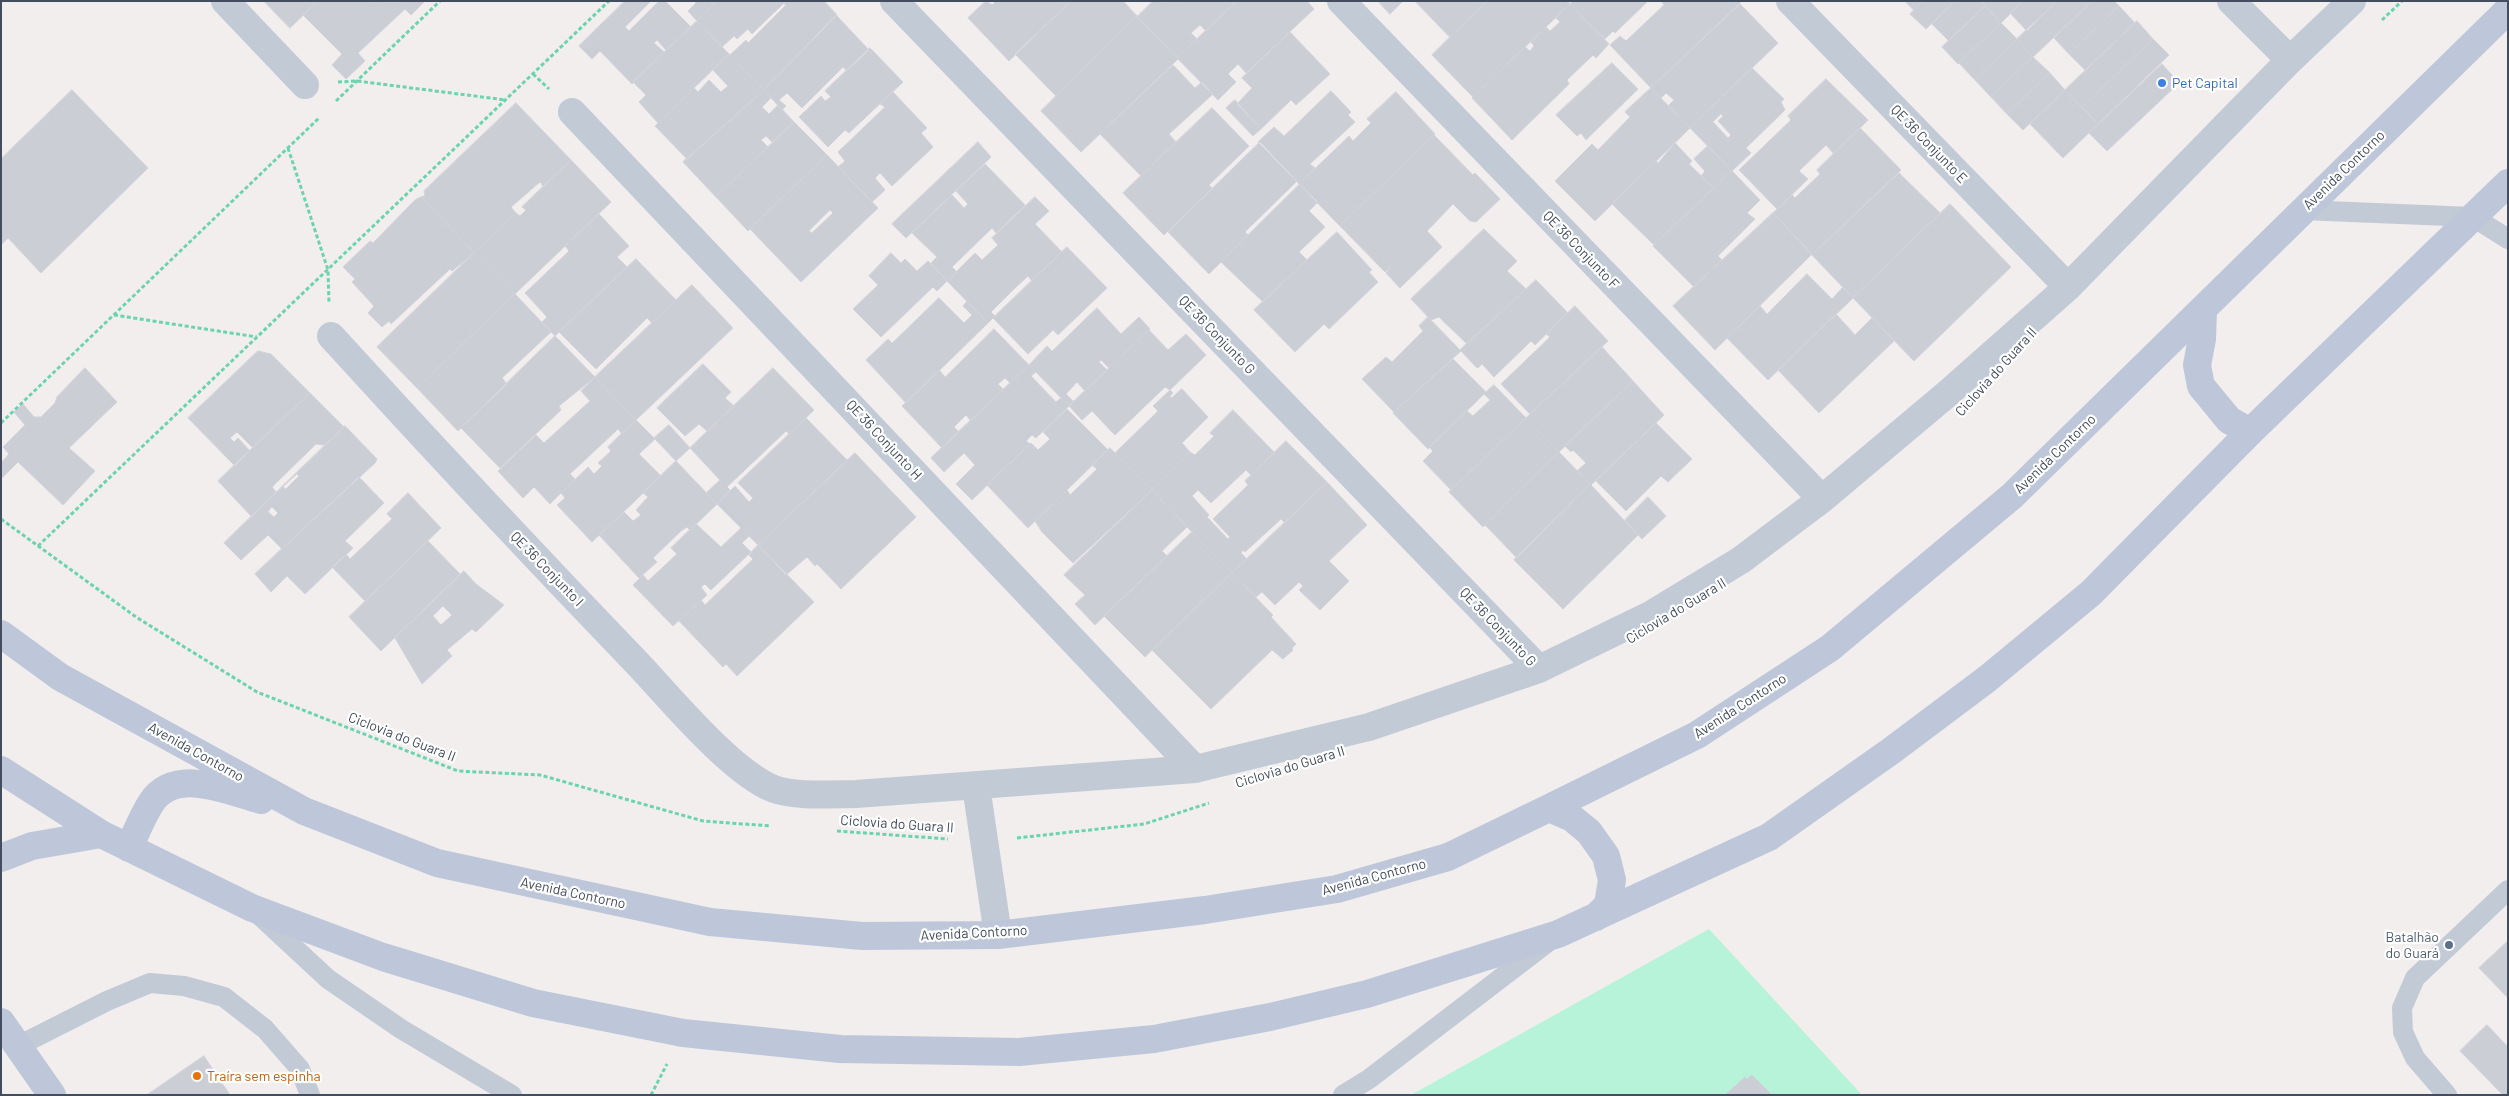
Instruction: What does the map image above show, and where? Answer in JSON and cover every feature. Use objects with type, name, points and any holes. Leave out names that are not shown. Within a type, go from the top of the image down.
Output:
[{"type":"main road","name":"Avenida Contorno","points":[[1,634],[60,677],[304,811],[438,863],[710,922],[862,936],[998,935],[1205,910],[1337,889],[1448,857],[1550,808],[1697,735],[1830,648],[2012,496],[2508,10]]},
{"type":"main road","points":[[1,770],[101,834],[252,908],[383,957],[532,1004],[684,1034],[840,1049],[1019,1052],[1154,1039],[1270,1017],[1367,994],[1558,934],[1769,837],[1891,751],[1987,679],[2091,593],[2250,432],[2508,183]]},
{"type":"main road","points":[[2203,310],[2202,339],[2198,364],[2201,386],[2229,420],[2250,432]]},
{"type":"main road","points":[[128,848],[152,801],[174,784],[200,783],[304,811]]},
{"type":"main road","points":[[1550,808],[1572,818],[1589,832],[1606,856],[1612,880],[1611,888],[1608,905],[1596,917]]},
{"type":"main road","points":[[1,858],[32,846],[101,834]]},
{"type":"main road","points":[[1,1022],[52,1095]]},
{"type":"street","points":[[225,1],[305,85]]},
{"type":"street","name":"QE 36 Conjunto G","points":[[894,1],[1539,669]]},
{"type":"street","name":"QE 36 Conjunto F","points":[[1341,1],[1822,499]]},
{"type":"street","name":"QE 36 Conjunto E","points":[[1790,1],[2068,287]]},
{"type":"street","points":[[2231,1],[2290,60]]},
{"type":"street","points":[[998,935],[976,786],[1195,769],[1369,727],[1539,669],[1652,614],[1740,560],[1822,499],[1947,394],[2068,287],[2290,60],[2352,1]]},
{"type":"street","name":"QE 36 Conjunto H","points":[[572,112],[1195,769]]},
{"type":"street","name":"QE 36 Conjunto I","points":[[331,336],[448,464],[707,737],[752,776],[774,789],[823,794],[856,794],[976,786]]},
{"type":"lane","points":[[2302,210],[2473,217],[2508,239]]},
{"type":"lane","points":[[2447,1095],[2415,1058],[2403,1032],[2402,1008],[2415,978],[2508,890]]},
{"type":"lane","points":[[252,908],[328,979],[401,1029],[512,1095]]},
{"type":"lane","points":[[1343,1095],[1369,1079],[1558,934]]},
{"type":"lane","points":[[18,1046],[107,1001],[150,983],[184,986],[224,997],[265,1028],[300,1069],[310,1095]]},
{"type":"path","points":[[329,108],[440,1]]},
{"type":"path","points":[[38,546],[609,1]]},
{"type":"path","points":[[2378,24],[2402,1]]},
{"type":"path","points":[[305,85],[357,81],[506,100]]},
{"type":"path","points":[[1,422],[322,114]]},
{"type":"path","points":[[288,148],[328,270],[331,336]]},
{"type":"path","points":[[113,314],[257,337]]},
{"type":"path","name":"Ciclovia do Guara II","points":[[1,519],[136,617],[257,692],[458,771],[540,775],[703,821],[780,827]]},
{"type":"path","name":"Ciclovia do Guara II","points":[[828,830],[983,842],[1144,824],[1211,803]]},
{"type":"green space","points":[[1709,929],[1862,1095],[1411,1095]]},
{"type":"building","points":[[264,1],[318,1],[290,28]]},
{"type":"building","points":[[318,1],[425,1],[411,15],[405,9],[358,53],[365,61],[346,79],[332,65],[342,54],[303,15]]},
{"type":"building","points":[[625,1],[651,1],[625,27],[629,31],[659,1],[665,1],[691,27],[666,50],[657,40],[654,43],[664,52],[632,84],[600,51],[592,59],[579,46]]},
{"type":"building","points":[[694,1],[717,1],[697,21],[688,11],[696,3]]},
{"type":"building","points":[[717,1],[786,1],[752,34],[748,29],[737,39],[734,36],[722,47],[697,21]]},
{"type":"building","points":[[786,1],[824,1],[837,15],[764,90],[730,55],[746,40],[748,43],[786,5],[784,4]]},
{"type":"building","points":[[986,1],[992,5],[996,1],[1071,1],[1009,61],[968,18]]},
{"type":"building","points":[[1071,1],[1123,1],[1137,16],[1056,96],[1015,54]]},
{"type":"building","points":[[1153,1],[1237,1],[1206,31],[1200,25],[1191,33],[1197,39],[1177,58],[1137,17]]},
{"type":"building","points":[[1237,1],[1307,1],[1314,9],[1246,73],[1238,64],[1228,74],[1236,82],[1218,100],[1177,58]]},
{"type":"building","points":[[1378,1],[1403,1],[1390,14]]},
{"type":"building","points":[[1415,1],[1487,1],[1450,37]]},
{"type":"building","points":[[1487,1],[1567,1],[1570,4],[1473,97],[1432,55]]},
{"type":"building","points":[[1573,1],[1648,1],[1615,33],[1613,31],[1605,39],[1570,4]]},
{"type":"building","points":[[1661,1],[1742,1],[1651,88],[1610,45],[1620,36],[1626,41],[1664,5]]},
{"type":"building","points":[[1905,1],[1923,1],[1914,10]]},
{"type":"building","points":[[1923,1],[1955,1],[1926,29],[1910,14]]},
{"type":"building","points":[[1955,1],[1981,1],[1985,6],[1949,41],[1932,24]]},
{"type":"building","points":[[1981,1],[2023,1],[2001,23]]},
{"type":"building","points":[[2023,1],[2057,1],[2027,31],[2010,13]]},
{"type":"building","points":[[2057,1],[2092,1],[2033,57],[2017,39]]},
{"type":"building","points":[[2092,1],[2114,1],[2119,6],[2069,54],[2054,38]]},
{"type":"building","points":[[1570,4],[1609,44],[1596,58],[1593,55],[1567,80],[1569,84],[1512,140],[1472,98],[1525,47],[1530,51],[1534,46],[1531,42],[1546,27],[1550,31],[1560,22],[1556,18]]},
{"type":"building","points":[[1740,4],[1778,43],[1690,128],[1668,106],[1674,100],[1666,93],[1661,98],[1651,88]]},
{"type":"building","points":[[1985,6],[2001,23],[1958,64],[1942,47]]},
{"type":"building","points":[[2119,6],[2135,23],[2085,70],[2069,54]]},
{"type":"building","points":[[836,15],[869,50],[847,71],[843,67],[802,108],[787,93],[779,100],[786,106],[782,110],[764,90]]},
{"type":"building","points":[[1137,16],[1178,59],[1081,152],[1041,111]]},
{"type":"building","points":[[697,21],[729,54],[658,123],[639,102],[646,95],[633,82]]},
{"type":"building","points":[[2137,21],[2153,39],[2082,107],[2065,90]]},
{"type":"building","points":[[2001,23],[2017,39],[1975,80],[1959,63]]},
{"type":"building","points":[[1290,32],[1330,74],[1296,105],[1291,100],[1261,129],[1237,104],[1252,88],[1242,78]]},
{"type":"building","points":[[2017,39],[2033,57],[1991,97],[1975,80]]},
{"type":"building","points":[[2153,39],[2169,55],[2098,124],[2082,107]]},
{"type":"building","points":[[870,48],[903,82],[849,133],[845,130],[828,147],[799,117],[821,96],[825,101],[831,97],[825,91]]},
{"type":"building","points":[[729,54],[764,90],[687,159],[655,126],[694,88],[698,92],[709,80],[721,92],[728,86],[713,70]]},
{"type":"building","points":[[2033,57],[2050,73],[2007,114],[1991,97]]},
{"type":"building","points":[[1612,63],[1638,89],[1586,140],[1581,133],[1577,136],[1556,115]]},
{"type":"building","points":[[2162,64],[2179,83],[2107,151],[2089,133]]},
{"type":"building","points":[[1173,65],[1195,88],[1202,82],[1213,94],[1169,134],[1176,142],[1141,176],[1100,134]]},
{"type":"building","points":[[1752,68],[1784,99],[1781,102],[1785,110],[1746,148],[1751,153],[1732,171],[1690,128]],"holes":[[[1721,114],[1723,116],[1718,121],[1731,135],[1728,138],[1713,122]]]},
{"type":"building","points":[[2050,73],[2065,90],[2023,130],[2007,114]]},
{"type":"building","points":[[1826,79],[1868,120],[1834,154],[1826,145],[1799,171],[1808,179],[1777,209],[1739,170],[1791,120],[1788,116]]},
{"type":"building","points":[[1651,88],[1690,128],[1595,221],[1555,181],[1592,144],[1598,150],[1630,117],[1625,112]]},
{"type":"building","points":[[72,90],[148,168],[41,273],[8,238],[1,245],[1,159]]},
{"type":"building","points":[[764,90],[771,98],[762,107],[769,114],[778,105],[794,122],[772,142],[766,136],[761,140],[768,147],[716,197],[683,162]]},
{"type":"building","points":[[2065,90],[2098,124],[2063,158],[2030,124]]},
{"type":"building","points":[[1331,91],[1351,112],[1348,115],[1355,122],[1310,164],[1315,168],[1299,184],[1258,142],[1274,127],[1284,136]]},
{"type":"building","points":[[893,92],[927,128],[921,133],[933,147],[892,186],[880,173],[875,178],[885,190],[872,202],[838,167],[845,161],[838,152],[885,107],[880,104]]},
{"type":"building","points":[[1396,92],[1435,134],[1340,226],[1299,184],[1349,136],[1353,141],[1371,123],[1367,119]]},
{"type":"building","points":[[1235,100],[1261,129],[1253,136],[1226,108]]},
{"type":"building","points":[[516,103],[571,160],[543,186],[540,182],[511,207],[516,213],[474,253],[421,197],[425,196],[424,191]]},
{"type":"building","points":[[1212,108],[1249,146],[1209,185],[1212,188],[1164,235],[1123,193]]},
{"type":"building","points":[[794,122],[827,155],[748,231],[716,197]]},
{"type":"building","points":[[1860,128],[1901,170],[1812,255],[1773,213],[1792,195],[1795,198],[1820,174],[1817,170]]},
{"type":"building","points":[[1434,135],[1473,175],[1475,173],[1500,199],[1476,222],[1470,221],[1453,204],[1427,231],[1442,247],[1400,288],[1386,273],[1391,266],[1385,272],[1340,226]]},
{"type":"building","points":[[978,142],[991,157],[906,238],[892,224]]},
{"type":"building","points":[[1260,142],[1297,181],[1245,232],[1248,235],[1209,274],[1168,232]]},
{"type":"building","points":[[1675,143],[1692,161],[1689,164],[1714,188],[1654,245],[1612,204],[1656,161],[1658,163]]},
{"type":"building","points":[[1708,146],[1732,171],[1714,188],[1701,176],[1705,171],[1694,159]]},
{"type":"building","points":[[827,155],[878,208],[801,282],[750,229]],"holes":[[[830,210],[833,213],[812,233],[809,231]]]},
{"type":"building","points":[[571,160],[611,202],[515,294],[474,253],[516,213],[520,216],[526,210],[522,207]]},
{"type":"building","points":[[985,164],[1025,205],[996,233],[992,228],[952,267],[957,272],[947,281],[931,263],[937,257],[912,233],[952,195],[964,208],[968,204],[956,191]]},
{"type":"building","points":[[1732,171],[1760,200],[1747,213],[1755,219],[1718,256],[1722,260],[1694,287],[1653,246]]},
{"type":"building","points":[[1899,173],[1940,213],[1853,298],[1812,255]]},
{"type":"building","points":[[1300,184],[1318,202],[1309,211],[1325,227],[1299,252],[1307,260],[1263,302],[1221,262]]},
{"type":"building","points":[[421,197],[474,253],[452,271],[450,269],[391,324],[389,321],[382,327],[368,313],[374,306],[352,282],[355,279],[343,267],[370,241],[373,243],[415,200]]},
{"type":"building","points":[[1035,197],[1049,211],[1035,224],[1062,252],[1032,281],[1028,276],[1013,290],[991,312],[995,316],[988,323],[947,281],[975,253],[982,260],[998,245],[992,238]]},
{"type":"building","points":[[1950,204],[2011,267],[1914,361],[1853,298]]},
{"type":"building","points":[[1773,213],[1812,254],[1715,350],[1673,306]]},
{"type":"building","points":[[599,214],[629,246],[617,257],[627,267],[555,336],[542,322],[547,317],[525,293],[569,251],[565,246]]},
{"type":"building","points":[[1484,229],[1517,261],[1507,271],[1526,289],[1467,344],[1439,317],[1431,320],[1411,299]]},
{"type":"building","points":[[1337,232],[1372,270],[1369,272],[1378,282],[1329,329],[1324,324],[1295,352],[1254,310]]},
{"type":"building","points":[[1067,247],[1107,288],[1058,335],[1053,330],[1028,354],[993,318]]},
{"type":"building","points":[[474,253],[515,294],[417,388],[377,347]]},
{"type":"building","points":[[891,253],[901,263],[905,259],[917,271],[928,261],[947,281],[937,291],[933,287],[881,337],[853,309],[878,285],[869,276]]},
{"type":"building","points":[[636,259],[676,300],[652,323],[647,318],[596,369],[559,332]]},
{"type":"building","points":[[1807,274],[1832,299],[1843,287],[1853,298],[1768,380],[1727,338],[1760,306],[1767,314]]},
{"type":"building","points":[[1536,280],[1568,313],[1535,345],[1531,341],[1494,377],[1482,364],[1478,368],[1476,367],[1460,350]]},
{"type":"building","points":[[692,285],[733,328],[636,420],[595,377]]},
{"type":"building","points":[[515,294],[551,332],[502,378],[507,384],[458,431],[417,388]]},
{"type":"building","points":[[939,298],[964,323],[972,315],[963,306],[967,301],[988,323],[906,403],[866,360],[888,339],[892,343]]},
{"type":"building","points":[[1575,306],[1608,341],[1530,414],[1501,384],[1550,337],[1546,334]]},
{"type":"building","points":[[1097,308],[1121,334],[1139,317],[1150,329],[1109,368],[1101,360],[1099,362],[1107,370],[1085,391],[1077,382],[1066,394],[1074,402],[1069,406],[1029,365],[1047,346],[1052,351]]},
{"type":"building","points":[[1836,314],[1855,335],[1872,318],[1894,341],[1819,413],[1778,370]]},
{"type":"building","points":[[1428,317],[1461,351],[1394,412],[1362,379],[1386,357],[1392,362],[1423,331],[1419,326]]},
{"type":"building","points":[[994,329],[1029,365],[1010,383],[1005,378],[998,384],[1003,389],[971,421],[966,415],[954,427],[959,432],[942,448],[902,406],[939,370],[945,377]]},
{"type":"building","points":[[1149,330],[1168,350],[1186,334],[1206,355],[1170,390],[1165,387],[1115,435],[1092,411],[1082,420],[1069,406]]},
{"type":"building","points":[[555,336],[595,377],[559,406],[561,410],[500,468],[461,428]]},
{"type":"building","points":[[1602,347],[1633,381],[1559,452],[1526,418]]},
{"type":"building","points":[[258,351],[271,354],[310,393],[253,448],[237,432],[230,438],[234,442],[238,438],[250,451],[235,466],[188,418]]},
{"type":"building","points":[[1453,359],[1486,392],[1428,449],[1393,413]]},
{"type":"building","points":[[703,364],[731,392],[725,398],[734,406],[707,431],[699,424],[685,436],[657,408]]},
{"type":"building","points":[[1029,365],[1036,372],[1031,376],[1056,402],[1061,398],[1069,406],[1036,438],[1032,435],[1026,441],[1030,444],[972,500],[956,484],[975,465],[964,453],[944,472],[931,458]]},
{"type":"building","points":[[85,368],[117,402],[69,448],[95,471],[63,505],[18,462],[1,479],[1,463],[9,454],[3,447],[25,425],[14,412],[23,404],[34,417],[41,417]]},
{"type":"building","points":[[773,368],[814,410],[789,434],[786,431],[727,487],[730,490],[717,504],[706,493],[720,480],[690,448]]},
{"type":"building","points":[[595,377],[636,420],[622,434],[618,429],[570,474],[575,479],[550,504],[534,487],[523,498],[498,471],[536,435],[544,443],[590,401],[581,391]]},
{"type":"building","points":[[1633,381],[1664,415],[1591,485],[1577,471],[1586,463],[1573,450],[1571,452],[1565,446]]},
{"type":"building","points":[[1494,385],[1526,418],[1451,490],[1423,461],[1433,451],[1429,447],[1467,411],[1473,416],[1490,400],[1484,394]]},
{"type":"building","points":[[1182,389],[1208,417],[1182,443],[1190,452],[1152,490],[1115,453],[1158,411],[1153,406],[1170,390],[1173,393],[1170,396],[1171,398]]},
{"type":"building","points":[[310,393],[344,427],[324,445],[316,444],[272,487],[276,492],[251,516],[218,481]]},
{"type":"building","points":[[1067,409],[1108,450],[1028,528],[987,485],[1031,443],[1038,450],[1050,439],[1043,432]]},
{"type":"building","points":[[1233,410],[1274,452],[1251,475],[1246,470],[1211,503],[1198,490],[1192,496],[1209,515],[1192,532],[1152,490],[1190,452],[1195,455],[1214,436],[1210,433]]},
{"type":"building","points":[[806,418],[847,460],[758,545],[717,504],[735,486],[749,502],[753,498],[738,483]]},
{"type":"building","points":[[1526,418],[1559,452],[1483,527],[1449,492]]},
{"type":"building","points":[[636,420],[655,439],[639,454],[661,476],[592,542],[557,505],[565,498],[561,493],[588,467],[594,474],[602,466],[598,463],[611,451],[608,447]]},
{"type":"building","points":[[1656,423],[1692,459],[1668,482],[1661,476],[1626,511],[1596,481]]},
{"type":"building","points":[[669,425],[690,448],[676,461],[654,438]]},
{"type":"building","points":[[345,426],[377,459],[375,463],[282,549],[268,535],[241,560],[224,543]],"holes":[[[297,474],[299,476],[286,489],[283,487]],[[272,507],[278,513],[274,517],[268,512]]]},
{"type":"building","points":[[1286,441],[1327,482],[1285,523],[1281,519],[1245,552],[1243,550],[1241,553],[1247,559],[1232,573],[1192,532],[1207,517],[1228,539],[1230,537],[1213,519],[1248,485],[1245,481]]},
{"type":"building","points":[[1110,448],[1152,490],[1073,563],[1042,532],[1035,521],[1067,490],[1070,495],[1097,469],[1092,465]]},
{"type":"building","points":[[1559,452],[1590,484],[1517,558],[1485,525]]},
{"type":"building","points":[[855,453],[916,517],[841,589],[817,564],[815,566],[807,557],[786,575],[758,545]]},
{"type":"building","points":[[676,461],[717,504],[690,530],[687,527],[681,531],[653,558],[657,562],[639,578],[599,535],[624,512],[633,521],[641,515],[636,510],[648,497],[643,493]]},
{"type":"building","points":[[359,477],[384,503],[345,541],[353,548],[305,594],[287,576],[271,592],[255,574]]},
{"type":"building","points":[[1327,482],[1367,525],[1329,561],[1349,581],[1320,610],[1299,590],[1303,586],[1299,582],[1275,605],[1262,592],[1256,597],[1232,573]]},
{"type":"building","points":[[1590,484],[1638,535],[1563,609],[1514,560]]},
{"type":"building","points":[[1152,490],[1187,527],[1162,551],[1167,556],[1095,625],[1075,604],[1085,595],[1064,575]]},
{"type":"building","points":[[408,493],[441,528],[365,601],[332,567],[346,554],[350,559],[392,519],[387,514]]},
{"type":"building","points":[[1648,497],[1666,516],[1642,539],[1625,520]]},
{"type":"building","points":[[696,524],[721,547],[741,528],[749,536],[742,543],[751,552],[711,590],[705,584],[701,587],[707,595],[673,626],[633,585],[643,575],[648,581],[677,554],[671,548]]},
{"type":"building","points":[[1192,532],[1232,573],[1145,657],[1104,616]]},
{"type":"building","points":[[428,541],[460,574],[381,651],[349,617]]},
{"type":"building","points":[[758,545],[814,602],[737,676],[726,664],[723,667],[679,621],[701,600],[705,605],[753,559],[749,555]]},
{"type":"building","points":[[464,571],[476,584],[504,605],[476,632],[472,629],[447,650],[452,656],[422,684],[395,638]],"holes":[[[443,606],[452,615],[441,625],[433,616]]]},
{"type":"building","points":[[1232,573],[1273,615],[1271,617],[1296,644],[1292,648],[1293,650],[1283,659],[1272,650],[1211,709],[1152,650]]},
{"type":"building","points":[[2508,941],[2508,998],[2479,968]]},
{"type":"building","points":[[2487,1025],[2508,1047],[2508,1095],[2503,1095],[2460,1051]]},
{"type":"building","name":"Traíra sem espinha","points":[[204,1056],[230,1095],[147,1095]]},
{"type":"building","points":[[1752,1075],[1772,1095],[1725,1095],[1745,1077],[1747,1079]]},
{"type":"place","name":"Pet Capital","points":[[2162,83]]},
{"type":"place","name":"Batalhão do Guará","points":[[2449,945]]},
{"type":"place","name":"Traíra sem espinha","points":[[197,1076]]}]
